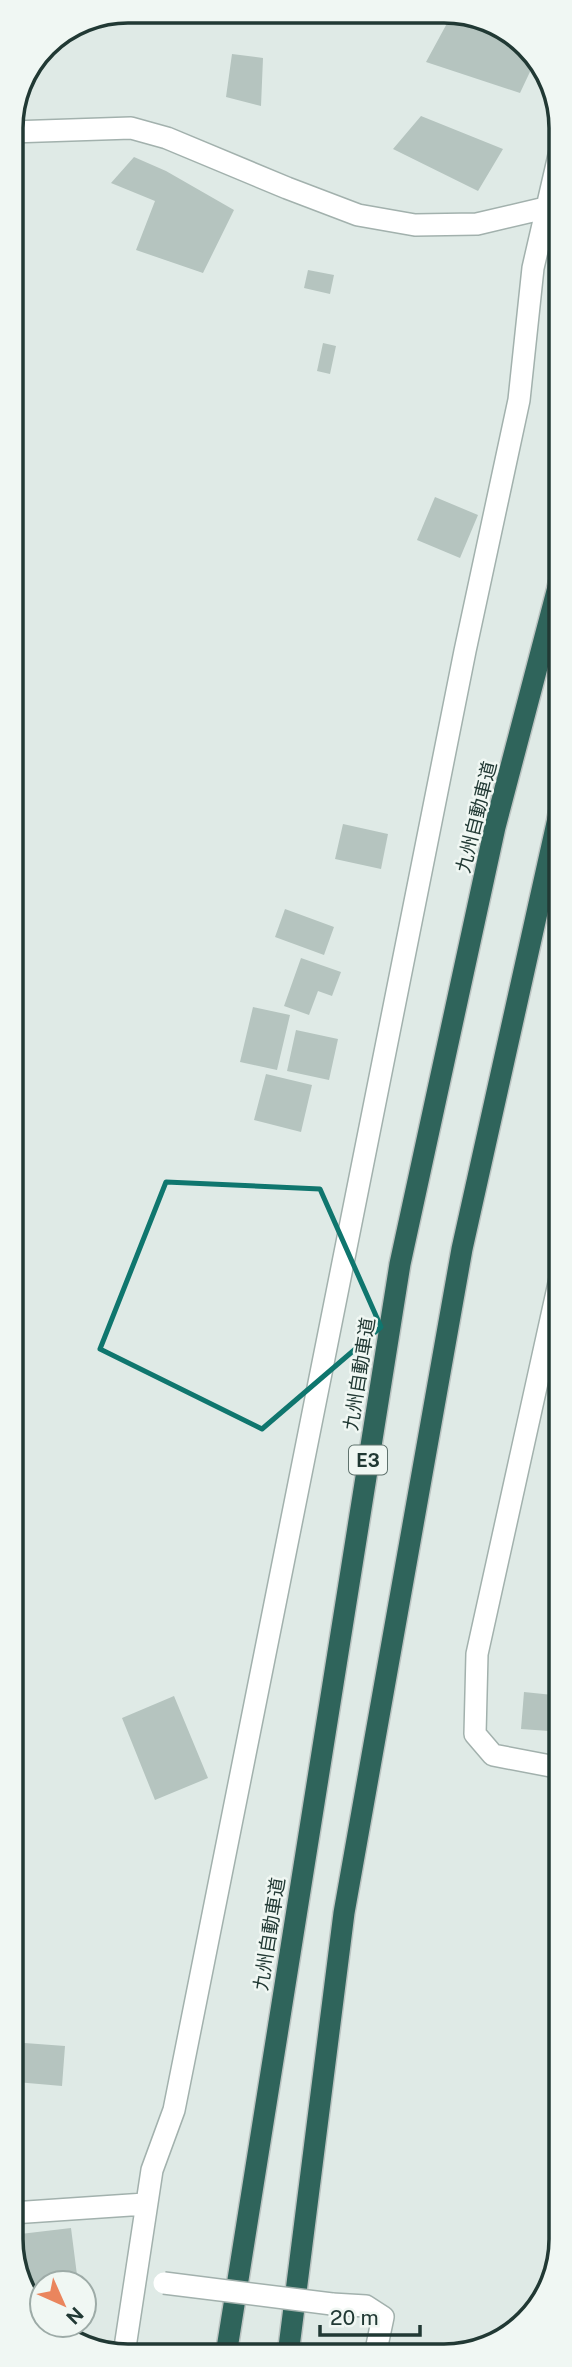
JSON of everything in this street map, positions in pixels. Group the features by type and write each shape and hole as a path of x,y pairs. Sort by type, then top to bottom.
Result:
{"highway":[{"name":"九州自動車道","path":"228,2344 400,1264 495,827 549,622"},
{"path":"289,2344 344,1913 462,1249 549,859"}],"street":[{"path":"23,132 131,128 167,138 358,215 415,225 477,224 549,208"},
{"path":"125,2344 145,2204 152,2170 174,2110 462,665 519,400 533,268 549,222"},
{"path":"549,1328 477,1654 475,1734 494,1755 549,1766"},
{"path":"23,2212 145,2204"},
{"path":"134,2279 366,2306 383,2317 377,2344"}],"highlighted area":[{"path":"166,1182 320,1189 381,1327 262,1429 100,1349"}],"building":[{"path":"447,23 464,25 497,37 518,54 531,70 520,93 426,62"},
{"path":"232,54 263,58 261,106 226,97"},
{"path":"421,116 503,149 478,191 393,149"},
{"path":"134,157 166,171 234,210 203,273 136,250 155,201 111,183"},
{"path":"308,270 334,275 330,294 304,288"},
{"path":"323,343 336,346 330,374 317,371"},
{"path":"435,497 478,515 460,558 417,540"},
{"path":"343,824 388,834 381,869 335,859"},
{"path":"285,909 334,927 324,955 275,937"},
{"path":"301,958 341,972 332,996 318,991 309,1015 284,1006"},
{"path":"253,1007 290,1015 277,1070 240,1062"},
{"path":"296,1030 338,1039 329,1080 287,1071"},
{"path":"266,1074 312,1085 301,1132 254,1120"},
{"path":"524,1692 549,1695 549,1731 521,1729"},
{"path":"174,1696 208,1778 155,1800 122,1718"},
{"path":"23,2043 65,2046 62,2086 23,2083"},
{"path":"71,2228 76,2269 28,2269 28,2273 23,2234"}]}
